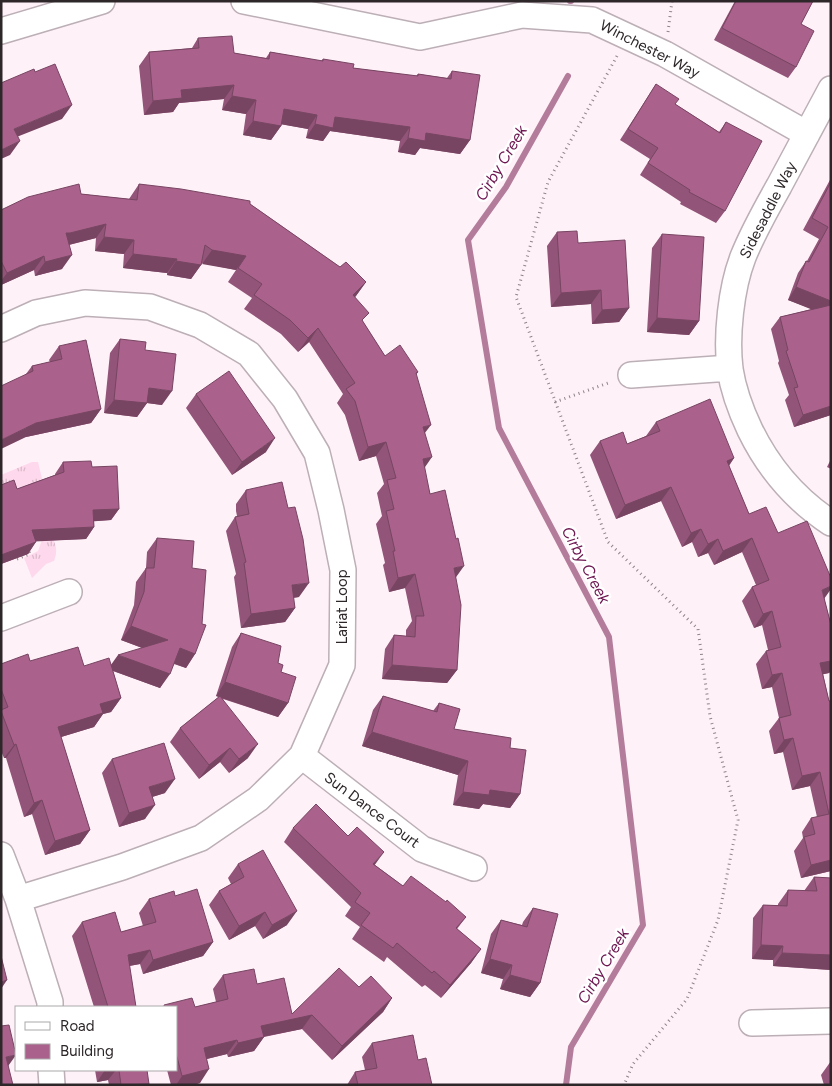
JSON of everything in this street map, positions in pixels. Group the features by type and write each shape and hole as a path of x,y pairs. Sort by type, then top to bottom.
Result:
{"street":[{"path":"1,31 102,1"},
{"name":"Winchester Way","path":"244,1 420,37 522,15 592,20 665,54 807,134"},
{"name":"Sidesaddle Way","path":"831,90 754,233 743,258 731,304 730,326 730,368 733,384 756,443 779,476 794,492 831,522"},
{"name":"Lariat Loop","path":"1,329 36,313 85,303 150,307 200,325 248,354 285,399 317,453 343,570 342,665 302,756 258,799 201,838 122,867 18,899"},
{"path":"631,374 730,368"},
{"path":"1,618 69,592"},
{"name":"Sun Dance Court","path":"302,756 422,849 474,868"},
{"path":"1,855 18,899 50,1006"},
{"path":"752,1023 831,1021"},
{"path":"51,1071 52,1085"}],"path":[{"path":"624,1085 633,1064 686,999 718,920 738,820 710,716 698,629 608,542 516,297 548,182 628,37"},
{"path":"555,402 631,374"},
{"path":"17,560 30,554 27,546"}],"green space":[{"path":"32,462 38,462 51,516 21,490 1,492 1,475"},
{"path":"53,539 56,550 54,561 46,564 32,578 24,558 38,551 42,540"}],"building":[{"path":"736,1 813,1 801,24 814,31 796,67 722,28"},
{"path":"232,36 234,53 269,59 270,52 354,64 353,68 418,76 418,74 451,79 452,71 480,75 470,140 426,133 425,141 408,138 410,127 335,117 333,128 315,124 317,115 284,109 281,126 253,121 256,100 232,96 234,85 181,90 182,98 153,101 149,52 199,48 198,38"},
{"path":"55,64 72,105 14,129 20,141 1,150 1,83 34,69 35,72"},
{"path":"656,84 679,99 675,104 720,133 726,122 762,141 725,211 689,192 690,190 648,163 658,148 628,129"},
{"path":"831,182 831,301 796,287 806,261 809,262 828,227 812,218"},
{"path":"79,184 81,194 137,200 139,184 250,201 250,204 340,267 346,262 366,282 353,295 369,313 362,320 385,356 400,345 418,372 416,373 431,425 423,427 432,457 423,459 430,494 445,490 456,539 458,538 464,566 454,568 461,605 457,670 392,665 394,635 415,637 416,616 424,616 415,574 398,578 393,551 395,551 386,511 394,509 387,480 396,478 386,442 368,447 355,401 346,389 355,383 318,328 308,338 290,320 254,295 262,284 238,268 246,256 212,250 205,245 201,265 176,261 177,259 133,254 134,240 104,237 106,224 66,233 72,255 45,262 44,256 7,273 1,261 1,210 28,197"},
{"path":"577,231 578,243 625,240 629,308 602,310 601,290 561,293 557,232"},
{"path":"662,234 704,237 699,321 657,318"},
{"path":"831,305 831,406 803,415 794,388 798,387 786,351 788,350 780,317"},
{"path":"120,339 146,342 145,350 176,354 172,391 149,388 147,403 114,400"},
{"path":"86,340 101,409 36,423 1,440 1,386 33,371 32,366 62,359 59,346"},
{"path":"229,371 275,438 242,462 196,394"},
{"path":"710,399 734,458 727,461 749,514 766,507 778,533 807,521 831,578 831,586 822,590 831,625 831,661 820,663 829,701 831,701 831,860 811,865 804,837 815,834 811,818 829,814 820,772 802,776 793,738 784,740 779,718 791,715 782,673 772,675 766,651 781,647 772,611 763,614 752,587 769,580 752,538 723,551 718,539 708,544 701,529 691,533 671,487 625,505 600,441 623,432 627,444 660,431 656,422"},
{"path":"91,461 92,467 117,466 119,509 93,510 94,527 32,530 36,542 1,555 1,485 14,480 17,489 64,472 63,462"},
{"path":"282,482 288,508 295,507 303,539 309,583 292,585 295,608 251,614 244,563 246,562 235,517 249,514 246,490"},
{"path":"157,538 194,541 192,568 206,570 202,624 206,625 195,654 180,648 170,674 118,655 168,640 131,626 144,592 146,568 154,568"},
{"path":"241,633 281,646 278,663 283,665 281,672 296,677 288,703 225,682"},
{"path":"78,647 84,666 109,658 121,698 100,704 103,713 58,727 90,830 55,841 42,800 34,803 16,744 14,745 1,711 8,707 1,689 1,664 28,654 30,661"},
{"path":"220,696 258,744 239,759 230,748 209,765 180,728"},
{"path":"383,696 437,712 439,703 460,709 454,729 511,738 510,748 526,750 520,794 490,790 489,795 463,792 468,761 372,732"},
{"path":"164,743 175,779 149,787 155,805 129,813 112,759"},
{"path":"316,804 348,836 357,827 384,852 373,864 403,886 411,876 446,902 447,900 466,917 456,928 481,949 450,985 434,971 432,973 397,943 393,948 361,925 370,913 355,902 361,893 293,828"},
{"path":"263,850 297,911 272,925 265,912 239,926 219,891 244,877 238,864"},
{"path":"814,877 831,878 831,955 782,953 783,946 761,945 763,905 787,906 788,890 817,891"},
{"path":"197,889 213,942 153,960 150,950 128,955 136,1006 108,1006 82,922 115,912 121,932 156,922 149,899 174,891 175,896"},
{"path":"533,908 558,914 540,983 510,975 512,965 490,959 501,920 527,927"},
{"path":"1,956 7,980 1,982"},
{"path":"339,968 359,987 371,976 392,998 342,1046 312,1015 261,1026 264,1037 238,1043 237,1040 204,1048 209,1069 182,1076 178,1061 178,1006 164,1005 192,998 195,1007 228,999 223,975 254,969 257,984 284,978 292,1014"},
{"path":"9,1025 15,1051 15,1055 6,1057 13,1085 1,1085 1,1026"},
{"path":"413,1035 418,1060 426,1058 432,1085 358,1085 355,1072 377,1068 372,1043"},
{"path":"119,1071 147,1071 149,1084 121,1085"}],"waterway":[{"name":"Cirby Creek","path":"566,1085 571,1047 643,925 609,637 499,428 468,240 506,187 568,76"}]}
